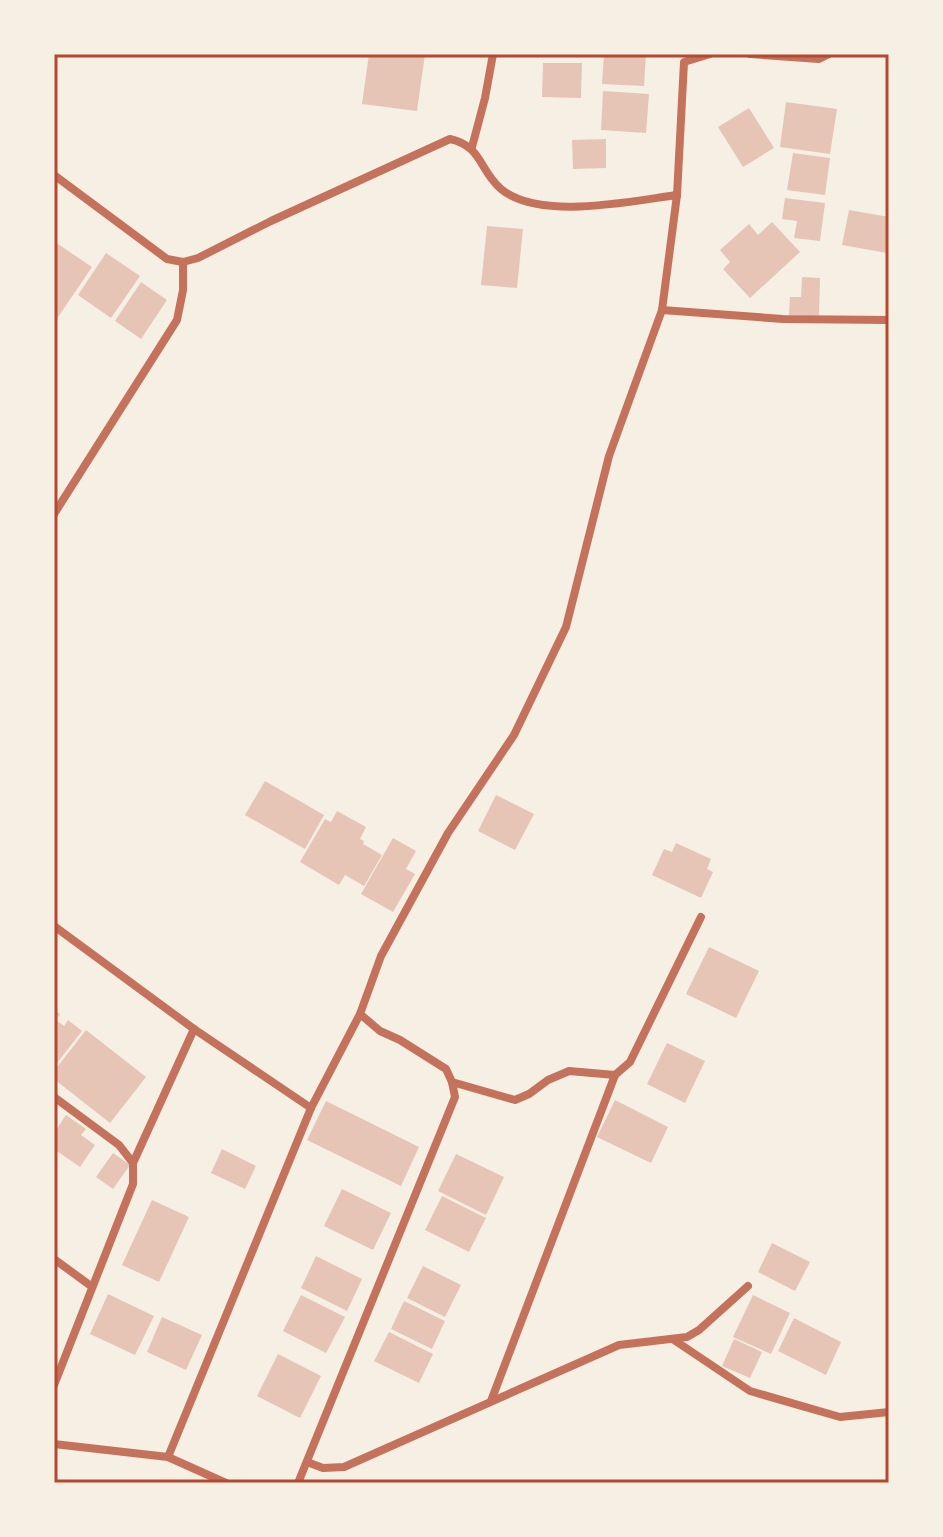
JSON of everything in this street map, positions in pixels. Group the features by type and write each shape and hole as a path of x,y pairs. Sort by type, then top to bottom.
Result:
{"street":[{"path":"472,147 493,54"},
{"path":"168,1457 311,1108 360,1014 381,956 448,833 514,735 566,627 609,456 662,310 677,195 682,58 710,54"},
{"path":"750,54 819,59 829,54"},
{"path":"54,175 167,259 183,262 198,258 450,139 472,147 502,189 522,200 565,208 677,195"},
{"path":"54,514 177,320 183,290 183,262"},
{"path":"662,310 783,319 889,320"},
{"path":"491,1401 615,1075 630,1062 701,917"},
{"path":"54,926 194,1029 311,1108"},
{"path":"298,1483 455,1097 446,1069 380,1031 360,1014"},
{"path":"54,1385 133,1184 133,1163 194,1029"},
{"path":"452,1082 515,1100 569,1071 615,1075"},
{"path":"54,1097 119,1145 133,1163"},
{"path":"54,1259 91,1286"},
{"path":"307,1462 323,1468 344,1467 619,1345 687,1337 748,1286"},
{"path":"674,1340 750,1391 840,1417 889,1412"},
{"path":"54,1444 168,1457 226,1483"}],"building":[{"path":"369,54 425,54 417,111 362,104"},
{"path":"604,54 646,54 644,86 602,84"},
{"path":"543,63 582,63 581,98 542,97"},
{"path":"603,91 649,94 646,133 601,130"},
{"path":"786,102 837,109 830,154 780,147"},
{"path":"749,108 774,148 743,167 718,127"},
{"path":"606,139 606,168 573,169 572,140"},
{"path":"793,153 830,158 825,195 787,190"},
{"path":"785,198 825,203 820,241 794,238 797,221 782,219"},
{"path":"849,210 889,217 887,253 842,245"},
{"path":"772,222 800,252 750,298 723,269 730,262 720,250 749,224 758,235"},
{"path":"487,226 523,229 517,288 481,285"},
{"path":"58,244 92,267 56,320 54,250"},
{"path":"106,253 140,276 111,318 78,295"},
{"path":"802,277 820,278 819,315 789,315 790,297 801,297"},
{"path":"141,282 167,300 141,339 115,321"},
{"path":"265,781 324,815 305,849 245,815"},
{"path":"496,795 534,814 515,850 478,831"},
{"path":"337,811 366,827 360,839 382,855 364,886 345,875 339,885 300,862 325,819 331,822"},
{"path":"393,838 416,851 406,869 415,874 393,912 361,894"},
{"path":"676,843 711,859 707,869 713,872 701,898 652,875 664,849 672,852"},
{"path":"709,947 759,971 736,1018 686,994"},
{"path":"54,1010 60,1014 56,1020 64,1026 68,1020 82,1031 54,1067"},
{"path":"86,1030 146,1077 110,1123 54,1079 54,1071"},
{"path":"667,1043 705,1061 685,1103 647,1084"},
{"path":"615,1100 668,1127 651,1163 597,1137"},
{"path":"326,1101 419,1147 401,1186 307,1140"},
{"path":"66,1115 86,1129 81,1135 95,1145 80,1167 54,1149 54,1133"},
{"path":"222,1149 256,1166 245,1189 211,1173"},
{"path":"113,1153 130,1165 113,1189 96,1177"},
{"path":"456,1154 504,1177 486,1215 438,1191"},
{"path":"342,1189 391,1213 373,1250 324,1226"},
{"path":"442,1196 486,1218 469,1252 425,1230"},
{"path":"152,1200 189,1217 159,1282 122,1265"},
{"path":"772,1243 810,1262 795,1291 758,1272"},
{"path":"316,1256 362,1279 347,1311 301,1288"},
{"path":"423,1266 461,1285 445,1317 407,1298"},
{"path":"108,1294 154,1316 135,1355 90,1334"},
{"path":"301,1295 345,1317 326,1353 283,1331"},
{"path":"753,1295 790,1313 771,1354 733,1337"},
{"path":"404,1301 445,1321 432,1349 391,1329"},
{"path":"162,1317 202,1335 186,1370 147,1352"},
{"path":"794,1318 841,1342 826,1375 778,1351"},
{"path":"389,1332 433,1354 419,1383 374,1361"},
{"path":"734,1339 762,1352 750,1378 722,1366"},
{"path":"278,1354 321,1376 300,1418 257,1396"}]}
